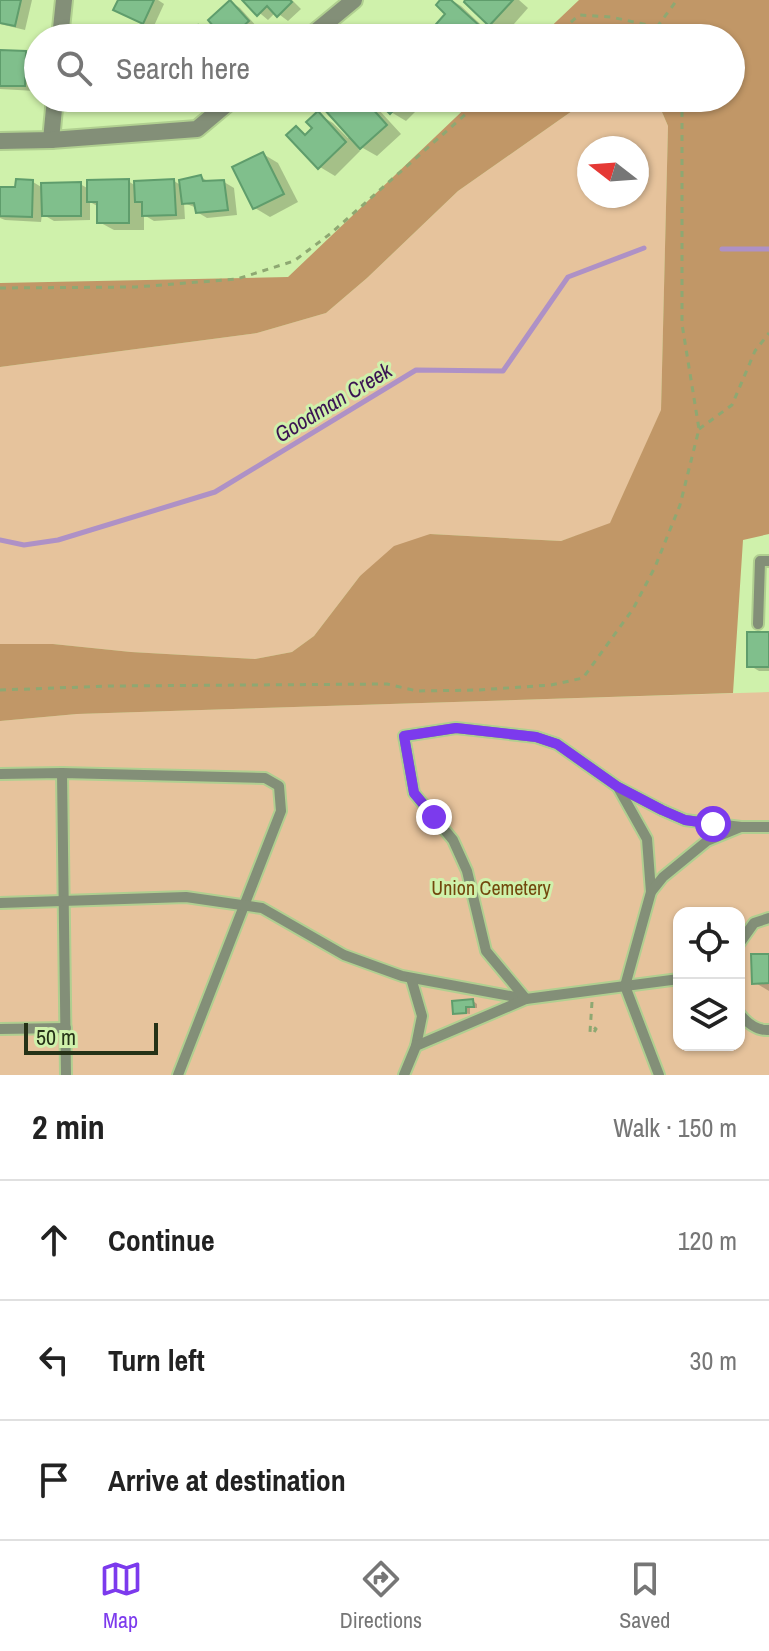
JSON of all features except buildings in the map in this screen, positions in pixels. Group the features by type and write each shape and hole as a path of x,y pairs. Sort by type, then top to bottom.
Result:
{"street":[{"path":"61,24 64,0"},
{"path":"325,24 354,0"},
{"path":"51,140 54,112"},
{"path":"0,141 197,129 217,112"}],"lane":[{"path":"758,624 760,561 769,561"},
{"path":"526,999 486,951 467,871 453,840 414,793 404,736 456,728 536,737 557,744 618,787 685,820 769,827"},
{"path":"62,773 66,1075"},
{"path":"0,774 265,778 279,786 281,811 178,1075"},
{"path":"618,787 647,839 651,892 625,986 659,1075"},
{"path":"651,892 663,877 707,841 741,827"},
{"path":"0,903 186,897 262,908 344,955 411,978 526,999"},
{"path":"745,936 754,923 769,918"},
{"path":"404,1075 416,1046 422,1016 411,978"},
{"path":"416,1046 526,999 673,980"},
{"path":"745,1021 763,1031 769,1030"},
{"path":"0,1029 66,1028"}],"path":[{"path":"659,24 677,0"},
{"path":"569,24 579,15 611,17 643,24"},
{"path":"0,288 136,287 237,279 294,261 330,234 468,112"},
{"path":"0,690 387,684 417,691 478,690 551,685 583,678 633,609 655,567 680,505 699,429 682,324 682,112"},
{"path":"699,429 732,405 755,351 769,333"},
{"path":"592,990 592,1026"}],"green space":[{"path":"571,112 662,112 668,126 661,411 610,524 561,541 430,534 360,576 314,636 292,652 255,659 53,644 0,644 0,367 257,333 326,313 458,191"},
{"name":"Union Cemetery","path":"769,692 769,1075 0,1075 0,721 77,714"}],"shaded area":[{"path":"579,0 769,0 769,534 743,540 733,693 77,714 0,721 0,644 53,644 255,659 292,652 314,636 360,576 394,546 430,534 561,541 610,523 661,410 668,126 662,112 745,112 745,24 554,24"},
{"path":"461,112 571,112 458,191 326,313 257,333 0,367 0,283 288,277"}],"waterway":[{"name":"Goodman Creek","path":"0,540 24,545 58,540 215,492 416,370 503,371 568,277 644,248"},
{"name":"Goodman Creek","path":"722,249 769,249"}],"route":[{"path":"434,817 414,793 404,736 456,728 536,737 557,744 618,787 662,810 685,820 713,824"}]}
